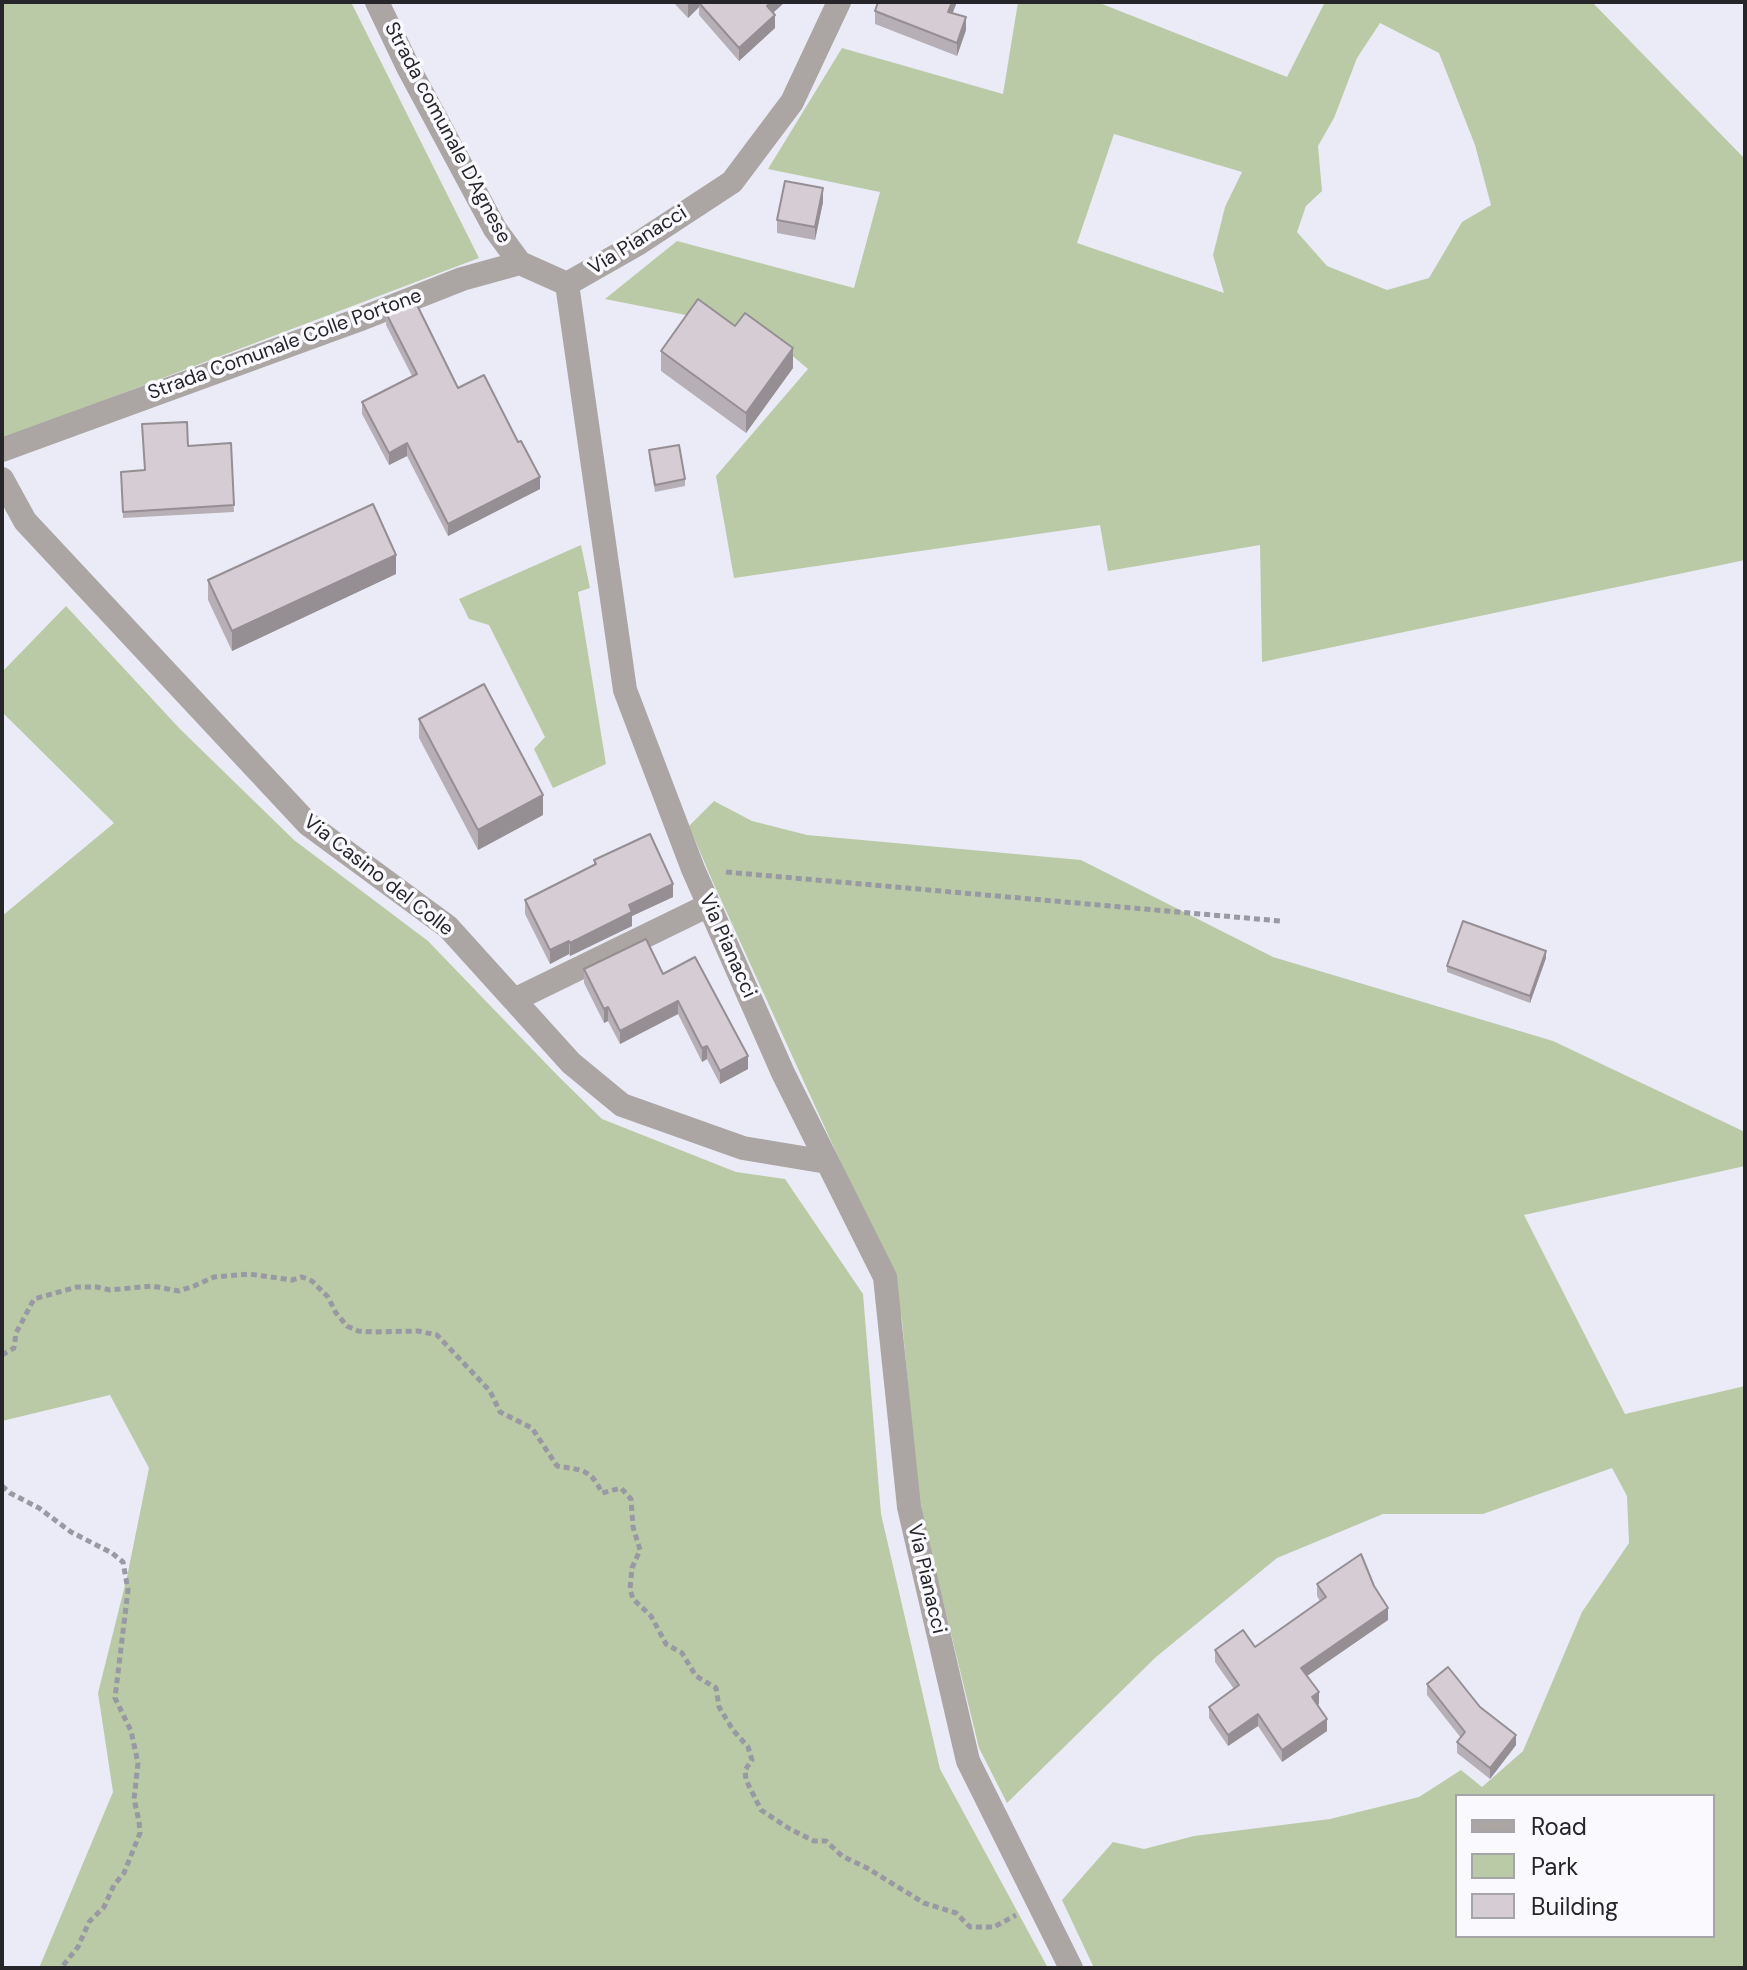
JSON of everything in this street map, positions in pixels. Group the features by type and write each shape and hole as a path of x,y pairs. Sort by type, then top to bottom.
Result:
{"street":[{"name":"Strada comunale D'Agnese","path":"377,2 408,67 488,215 520,263"},
{"name":"Via Pianacci","path":"839,2 792,102 732,182 639,243 567,284 625,690 693,869 783,1073 885,1277 909,1507 968,1761 1071,1968"},
{"path":"520,263 567,284"},
{"name":"Strada Comunale Colle Portone","path":"2,450 462,279 520,263"},
{"name":"Via Casino del Colle","path":"2,479 14,518 308,824 448,927 571,1063 622,1105 743,1148 827,1162"},
{"path":"514,1000 709,905"}],"path":[{"path":"693,869 1280,921"},
{"path":"2,1355 14,1348 16,1333 34,1299 46,1294 77,1287 110,1290 152,1286 179,1291 214,1277 249,1274 292,1280 302,1277 312,1281 328,1297 347,1326 358,1331 418,1331 437,1335 490,1391 500,1412 532,1428 557,1466 581,1469 594,1477 602,1493 621,1488 631,1499 633,1527 640,1550 632,1568 630,1589 633,1599 651,1616 666,1644 682,1653 696,1676 716,1688 719,1707 748,1747 752,1760 745,1770 746,1780 761,1810 814,1841 826,1841 842,1856 924,1903 956,1913 970,1927 994,1927 1036,1900"},
{"path":"2,1486 123,1562 128,1590 115,1698 131,1731 138,1763 134,1799 140,1833 124,1873 114,1885 104,1907 89,1922 78,1947 61,1968"}],"green space":[{"path":"2,2 351,2 479,258 2,439"},
{"path":"1018,2 1097,2 1287,77 1325,2 1592,2 1745,159 1745,560 1262,662 1260,545 1108,571 1100,525 734,578 716,476 808,369 762,330 605,299 677,241 854,288 880,192 768,169 842,48 1003,94","holes":["1380,23 1439,53 1475,145 1491,205 1462,222 1429,278 1387,290 1327,266 1297,232 1306,206 1322,191 1318,146 1334,118 1357,58","1114,134 1242,172 1225,207 1213,255 1224,293 1077,243"]},
{"path":"581,545 590,588 578,592 606,764 553,788 534,749 545,737 489,625 469,619 459,599"},
{"path":"66,606 180,729 294,840 428,941 602,1119 736,1172 785,1179 863,1294 881,1514 940,1769 1048,1968 39,1968 113,1792 98,1693 127,1577 149,1468 110,1395 2,1421 2,916 114,823 2,712 2,672"},
{"path":"714,801 752,821 807,835 1081,860 1273,957 1553,1041 1745,1132 1745,1166 1524,1215 1625,1414 1745,1386 1745,1968 1094,1968 1062,1900 1113,1842 1144,1849 1194,1836 1330,1819 1419,1797 1461,1770 1482,1787 1523,1751 1582,1612 1629,1543 1627,1496 1612,1468 1483,1514 1383,1514 1277,1558 1156,1657 1007,1803 979,1748 919,1503 902,1320 892,1275 689,826"}],"building":[{"path":"700,2 771,2 767,6 775,15 739,48"},
{"path":"878,2 952,2 948,12 966,17 957,43 875,11"},
{"path":"785,181 823,188 815,227 777,220"},
{"path":"698,299 735,326 745,313 793,348 746,413 661,351"},
{"path":"415,301 458,388 484,375 518,442 521,441 540,477 448,524 407,443 389,453 362,402 417,374 386,313"},
{"path":"187,422 188,446 231,443 234,505 123,512 121,472 145,470 142,424"},
{"path":"679,445 685,479 655,485 649,450"},
{"path":"373,504 396,555 232,631 208,580"},
{"path":"484,684 543,795 478,830 419,719"},
{"path":"650,834 673,884 629,905 632,912 550,950 525,900 596,864 594,860"},
{"path":"1463,921 1546,951 1530,996 1447,966"},
{"path":"646,939 663,974 695,957 748,1056 720,1071 707,1046 702,1048 678,1001 620,1031 608,1007 604,1009 584,969"},
{"path":"1361,1554 1374,1586 1388,1608 1301,1668 1319,1692 1312,1697 1327,1719 1282,1750 1258,1714 1228,1735 1209,1707 1239,1685 1215,1650 1243,1630 1255,1647 1326,1597 1317,1584"},
{"path":"1448,1667 1480,1707 1516,1735 1490,1768 1457,1742 1465,1732 1427,1684"}]}
